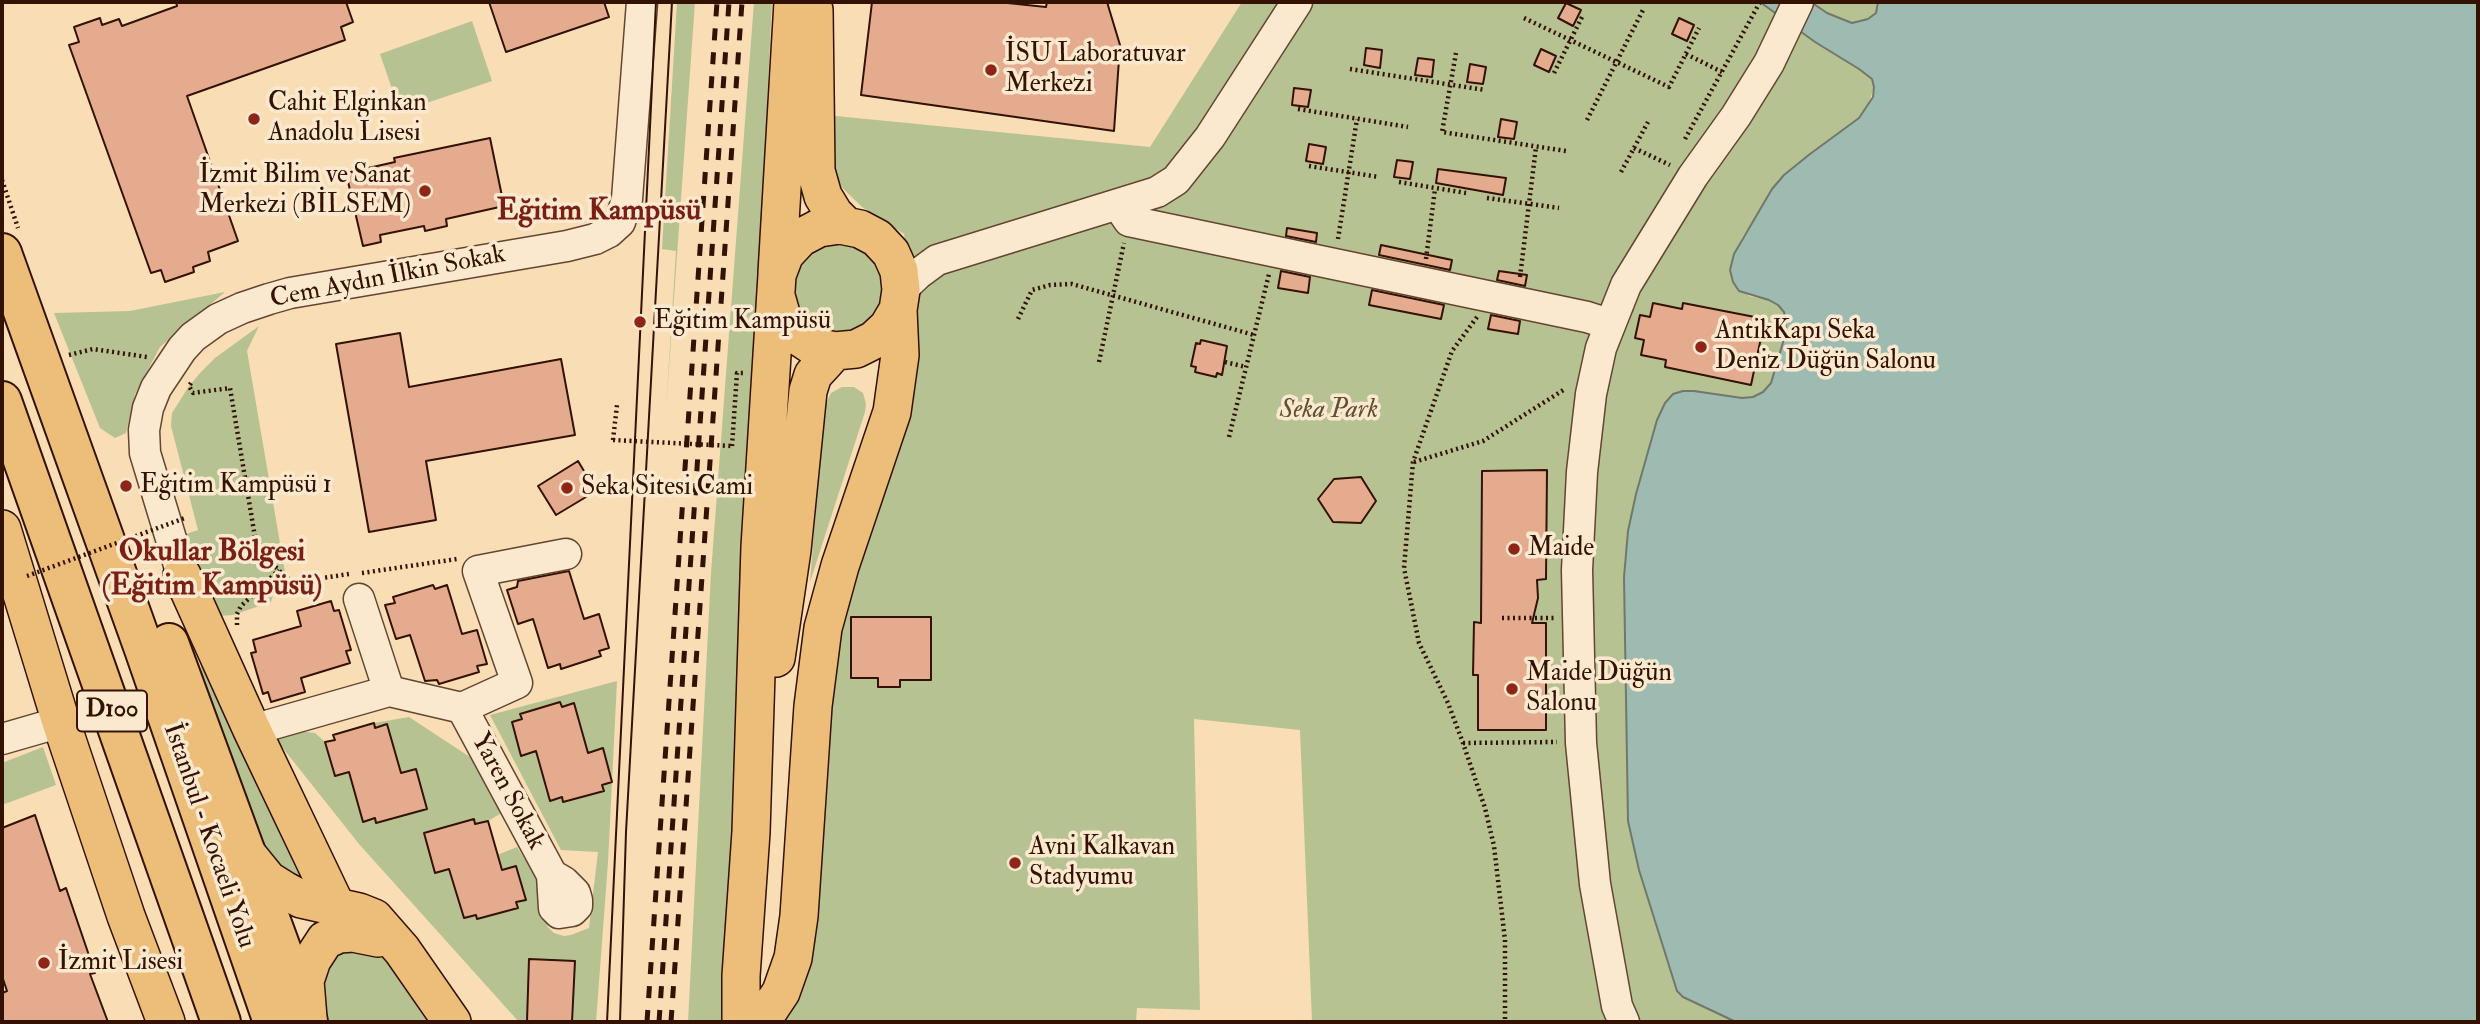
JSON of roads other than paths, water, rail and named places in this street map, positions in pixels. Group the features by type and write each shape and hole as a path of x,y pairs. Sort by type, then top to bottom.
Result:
{"highway":[{"name":"İstanbul - Kocaeli Yolu","path":"2,253 144,649 273,1022"},
{"path":"31,336 99,452 309,1022"},
{"name":"D100","path":"2,401 221,1022"}],"main road":[{"path":"741,1022 741,976 751,832 760,547 793,2"},
{"path":"814,2 816,171 823,195 834,214 846,226"},
{"path":"761,1022 781,992 794,949 822,628 892,412 900,355 899,271 887,249 877,238 860,229 846,226 819,228 800,238 785,254 776,285 782,317 795,334 813,346 842,351 867,360 879,372 886,386 892,412"},
{"path":"751,832 792,550 808,391 813,375 842,351 856,349 874,341 888,327 900,300"},
{"path":"2,529 61,722 126,916 166,1022"},
{"path":"182,575 200,728"},
{"path":"182,575 337,908 363,935"},
{"path":"246,853 268,880 301,899 374,918 402,950 452,1022"},
{"path":"309,1022 304,981 312,960 325,940 339,934 363,935 386,940 402,950"}],"street":[{"name":"Cem Aydın İlkin Sokak","path":"182,575 145,453 144,430 148,408 156,388 193,337 218,319 242,308 290,293 595,239 609,232 620,222 625,211 642,2"},
{"path":"900,300 918,274 937,260 1124,213 1176,180 1191,164 1297,2"},
{"path":"1624,1022 1617,1006 1595,884 1581,743 1577,617 1579,512 1595,371 1609,324 1626,285 1693,176 1769,63 1798,2"},
{"path":"1124,213 1274,253 1609,324"},
{"path":"887,249 937,260"},
{"name":"Yaren Sokak","path":"252,730 389,691 462,708 517,683 478,571 566,554"},
{"path":"359,599 389,691"},
{"name":"Yaren Sokak","path":"462,708 552,875"},
{"path":"2,739 61,722"}],"water":[{"path":"1760,2 1811,2 1827,13 1852,23 1868,19 1876,13 1878,2 2478,2 2478,1022 1736,1022 1683,997 1677,991 1639,870 1628,821 1624,577 1628,531 1636,494 1657,420 1673,394 1694,391 1742,398 1753,397 1763,392 1771,383 1784,339 1784,312 1769,300 1739,291 1730,270 1734,254 1772,189 1784,175 1859,118 1873,97 1874,87 1872,79 1859,69 1815,42"}],"tram line":[{"path":"607,1022 656,2"},
{"path":"620,1022 626,832 672,2"}],"railway":[{"path":"647,1022 717,2"},
{"path":"659,1022 729,2"},
{"path":"671,1022 742,2"}],"place":[{"name":"İSU Laboratuvar Merkezi","path":"991,70"},
{"name":"Cahit Elginkan Anadolu Lisesi","path":"254,119"},
{"name":"İzmit Bilim ve Sanat Merkezi (BİLSEM)","path":"425,191"},
{"name":"Eğitim Kampüsü","path":"640,322"},
{"name":"AntikKapı Seka Deniz Düğün Salonu","path":"1701,347"},
{"name":"Eğitim Kampüsü 1","path":"126,486"},
{"name":"Seka Sitesi Cami","path":"567,488"},
{"name":"Maide","path":"1514,549"},
{"name":"Maide Düğün Salonu","path":"1512,689"},
{"name":"Avni Kalkavan Stadyumu","path":"1015,863"},
{"name":"İzmit Lisesi","path":"44,963"}],"district":[{"name":"Eğitim Kampüsü","path":"599,213"},
{"name":"Okullar Bölgesi (Eğitim Kampüsü)","path":"212,571"}],"park label":[{"name":"Seka Park","path":"1329,411"}]}
